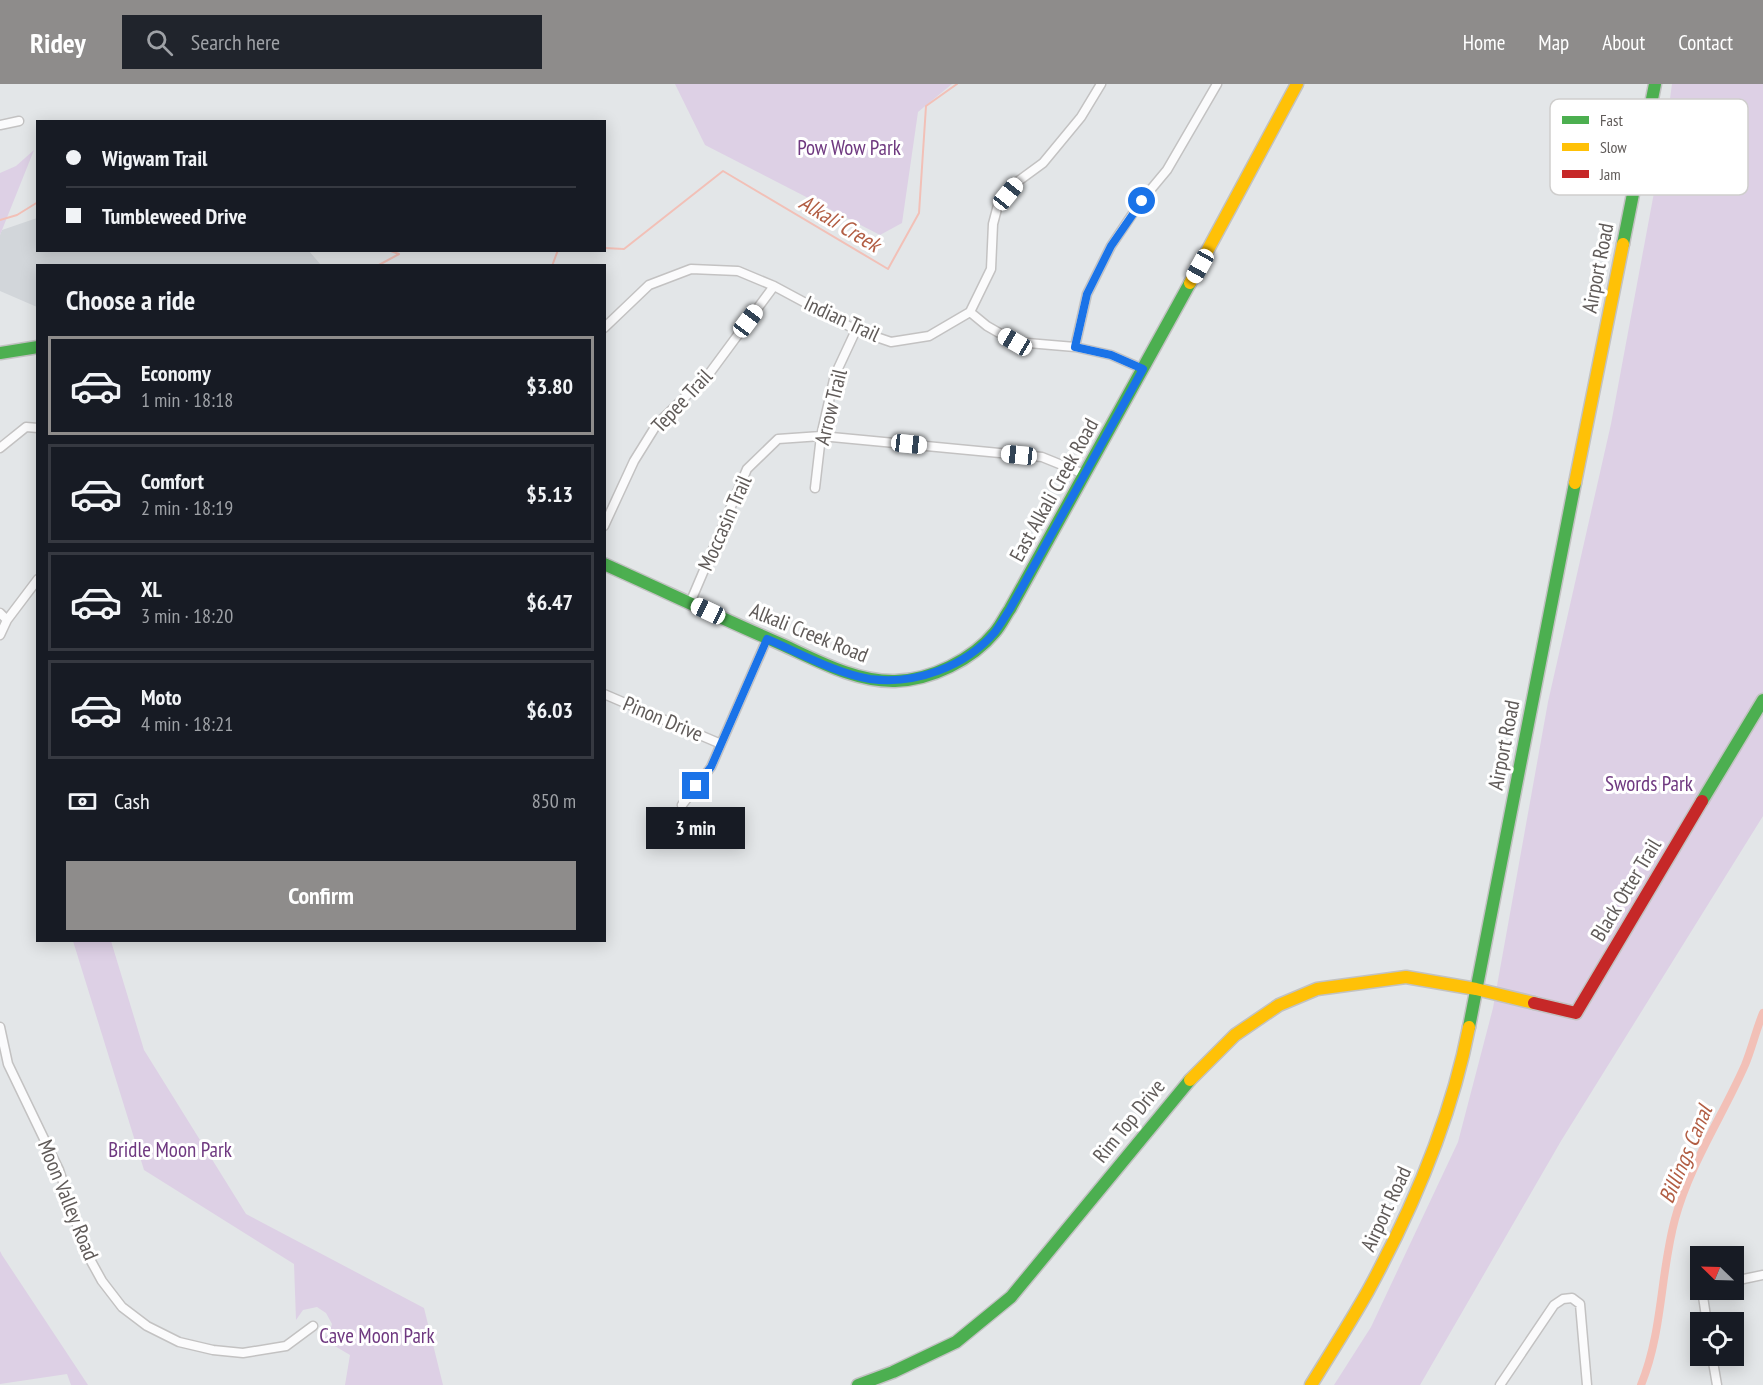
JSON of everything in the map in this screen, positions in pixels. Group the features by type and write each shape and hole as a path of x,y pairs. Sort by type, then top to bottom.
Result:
{"main road":[{"name":"East Alkali Creek Road","path":"940,671 966,657 994,632 1010,609 1297,84"},
{"name":"Airport Road","path":"1652,99 1655,84"},
{"name":"Airport Road","path":"1311,1385 1368,1291 1420,1186 1441,1132 1466,1042 1633,195"},
{"path":"0,353 36,347"},
{"name":"Alkali Creek Road","path":"606,565 842,671 869,678 895,681 940,671"},
{"name":"Black Otter Trail","path":"1476,989 1576,1013 1763,700"},
{"name":"Rim Top Drive","path":"858,1385 893,1372 956,1342 1011,1297 1185,1084 1235,1035 1279,1005 1317,989 1406,977 1476,989"}],"street":[{"path":"1101,84 1081,117 1043,163 1017,182 998,205 993,224 991,269 970,312 987,326 1015,342 1075,347 1111,355 1143,369"},
{"path":"1075,347 1087,294 1111,246 1167,170 1216,84"},
{"path":"0,125 19,121"},
{"name":"Indian Trail","path":"606,326 649,285 691,269 738,271 774,286 856,330 891,342 929,336 970,312"},
{"name":"Tepee Trail","path":"606,522 634,461 657,424 709,374 774,286"},
{"name":"Arrow Trail","path":"815,488 821,436 835,375 856,330"},
{"path":"0,448 26,428 36,428"},
{"name":"Moccasin Trail","path":"690,603 747,469 778,439 821,436 1042,457 1084,474"},
{"path":"0,635 36,582"},
{"path":"0,613 8,620"},
{"path":"682,805 711,767 767,639"},
{"name":"Pinon Drive","path":"606,695 721,744"},
{"name":"Moon Valley Road","path":"0,1027 8,1064 59,1170 86,1252 102,1281 122,1307 147,1326 179,1342 213,1350 243,1353 286,1346 313,1326"},
{"path":"1744,1279 1763,1275"},
{"path":"1500,1385 1554,1305 1563,1299 1572,1298 1580,1304 1587,1385"},
{"path":"1714,1366 1717,1385"}],"shaded area":[{"path":"36,218 36,252 310,252 320,264 36,264 36,307 0,291 0,235 2,230"}],"green space":[{"name":"Pow Wow Park","path":"675,84 952,84 918,112 902,223 880,235 705,145"},
{"name":"Swords Park","path":"1672,84 1763,84 1763,816 1561,1141 1420,1385 1334,1385 1371,1327 1458,1142 1493,1008 1548,702 1611,424 1654,195 1748,195 1748,99 1670,99"},
{"path":"34,150 0,235 0,173 16,166"},
{"name":"Bridle Moon Park","path":"73,942 111,942 144,1050 246,1214 424,1308 443,1385 345,1385 350,1355 323,1339 329,1334 332,1324 326,1313 317,1307 303,1310 296,1320 294,1264 144,1170"},
{"path":"0,1251 88,1385 71,1385 67,1374 0,1384"}],"waterway":[{"name":"Alkali Creek","path":"606,248 624,249 723,171 888,269 919,213 926,106 957,84"},
{"name":"Alkali Creek","path":"0,220 17,215 36,203"},
{"name":"Alkali Creek","path":"381,264 399,254 394,252"},
{"name":"Alkali Creek","path":"553,264 557,252"},
{"name":"Billings Canal","path":"1641,1385 1653,1344 1670,1240 1681,1199 1745,1065 1763,1013"}],"traffic: fast":[{"path":"1652,99 1655,84"},
{"path":"1623,244 1633,195"},
{"path":"606,565 824,664 852,674 895,681 923,677 950,667 986,642 1010,609 1190,283"},
{"path":"0,353 36,347"},
{"path":"1469,1027 1575,483"},
{"path":"1702,801 1763,700"},
{"path":"858,1385 893,1372 956,1342 1011,1297 1190,1080"}],"traffic: slow":[{"path":"1190,283 1297,84"},
{"path":"1575,483 1623,244"},
{"path":"1190,1080 1235,1035 1279,1005 1317,989 1406,977 1476,989 1534,1003"},
{"path":"1311,1385 1368,1291 1415,1196 1452,1096 1469,1027"}],"traffic: jam":[{"path":"1534,1003 1576,1013 1702,801"}],"route":[{"path":"696,786 711,767 767,639 842,671 869,678 895,681 940,671 966,657 994,632 1010,609 1143,369 1111,355 1075,347 1087,294 1111,246 1142,201"}],"park label":[{"name":"Cave Moon Park","path":"377,1336"}]}
